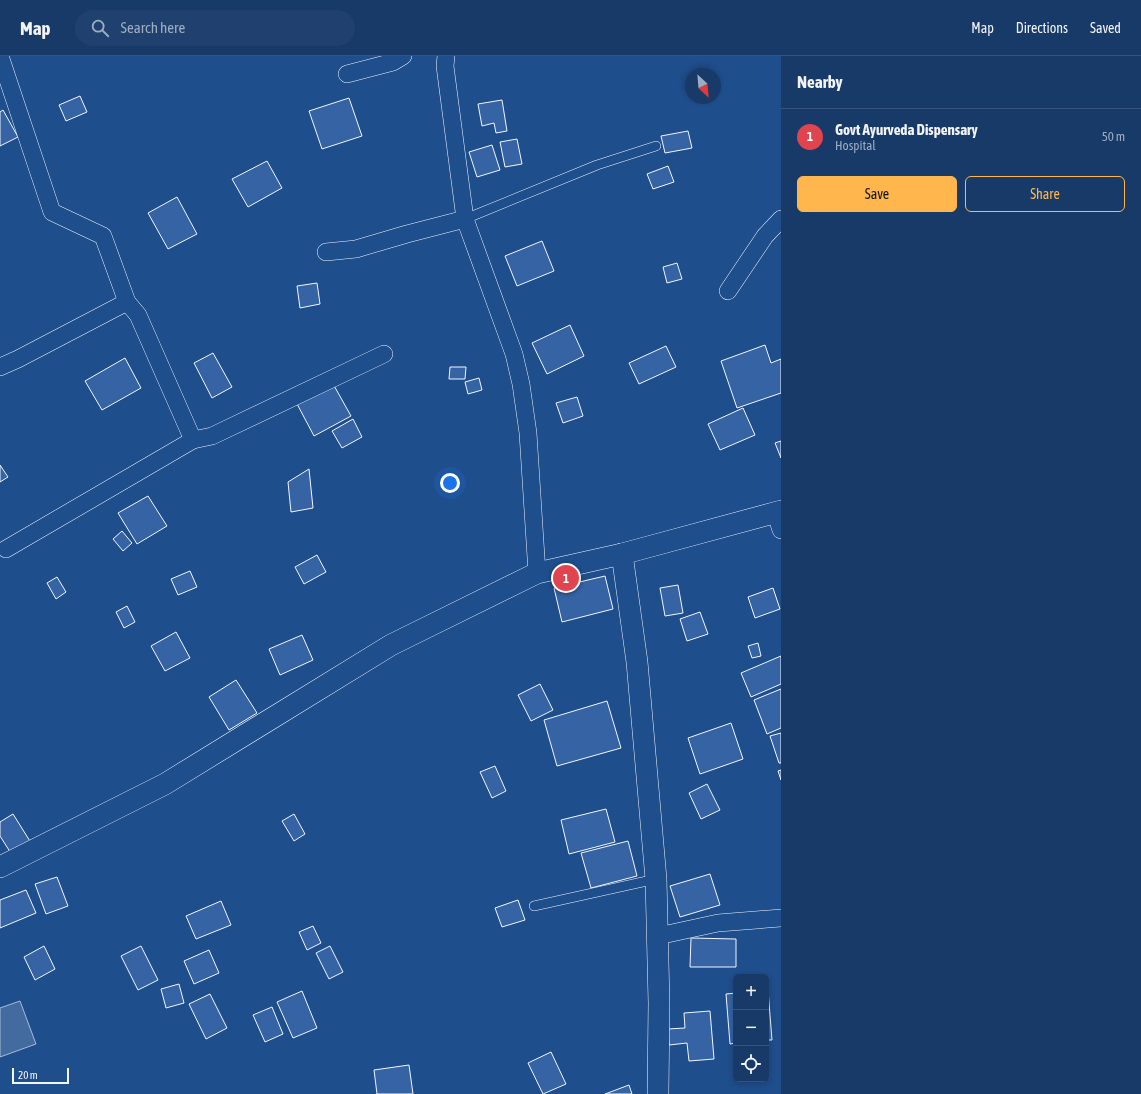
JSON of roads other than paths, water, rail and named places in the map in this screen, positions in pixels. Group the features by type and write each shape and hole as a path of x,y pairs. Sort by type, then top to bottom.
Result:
{"street":[{"path":"0,56 52,212 103,236 127,302 138,315 193,440"},
{"path":"346,74 393,62 403,56"},
{"path":"446,56 445,66 465,219 514,354 521,384 528,433 537,573"},
{"path":"326,252 356,249 465,219"},
{"path":"728,291 765,236 781,219"},
{"path":"0,367 127,302"},
{"path":"6,550 193,440 212,436 384,354"},
{"path":"0,867 166,784 392,645 537,573 779,518"},
{"path":"622,554 637,662 656,879 659,1004 658,1094"},
{"path":"658,936 718,923 781,918"}],"lane":[{"path":"465,219 598,165 656,146"},
{"path":"534,906 656,879"}],"water":[{"path":"20,1001 36,1044 0,1057 0,1008"}],"place":[{"name":"Govt Ayurveda Dispensary","path":"566,578"}]}
